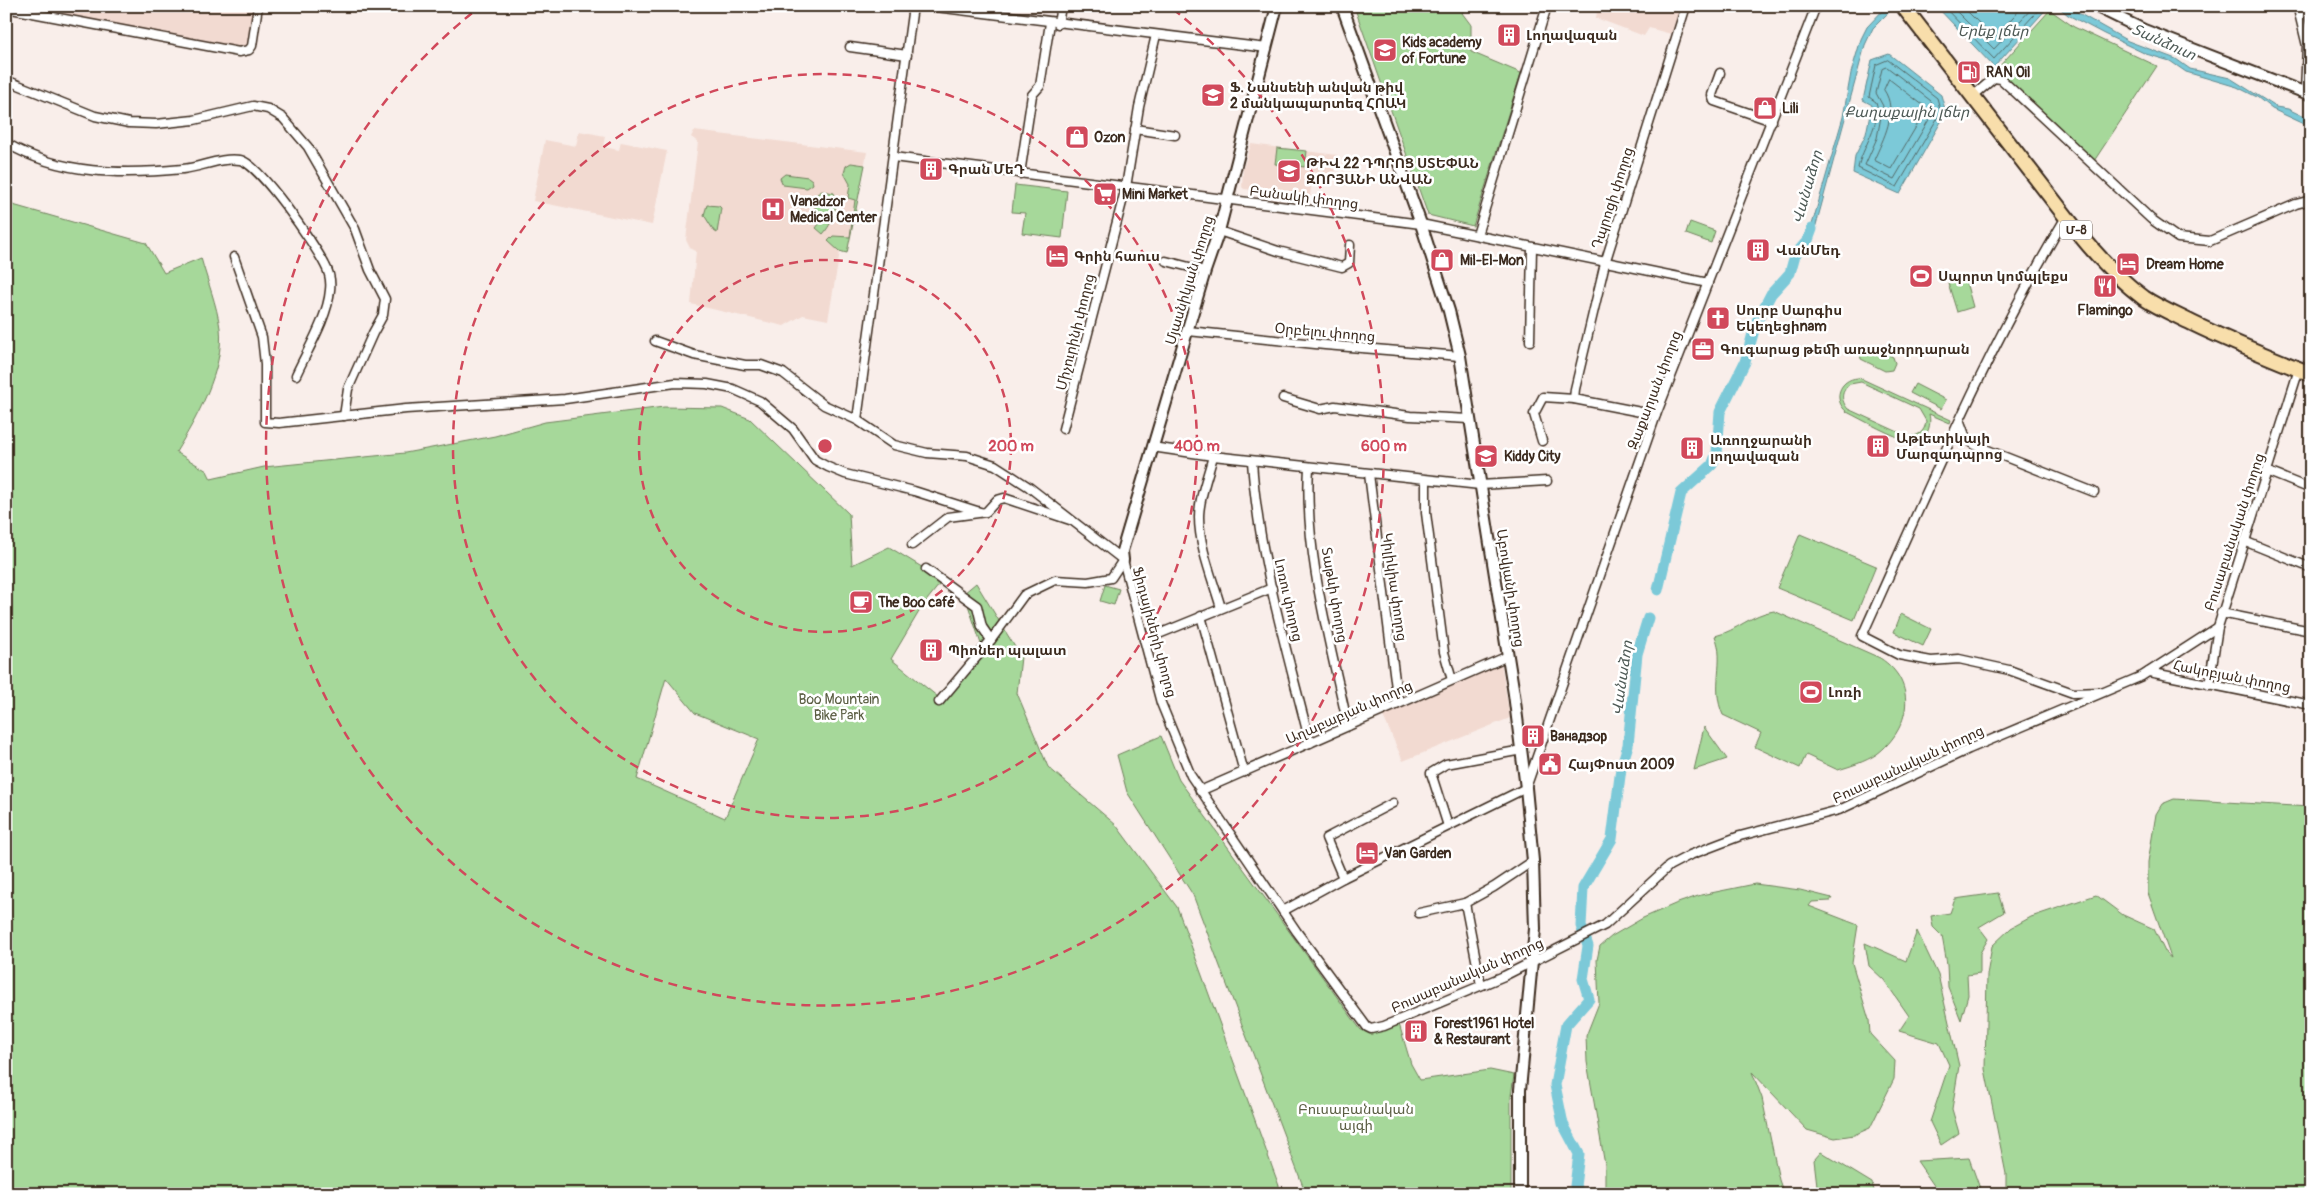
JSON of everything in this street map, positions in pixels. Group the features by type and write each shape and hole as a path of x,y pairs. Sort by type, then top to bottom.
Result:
{"highway":[{"name":"Մ-8","path":"1904,7 2100,259 2145,298 2228,340 2305,372"}],"street":[{"path":"45,15 46,6"},
{"path":"6,8 239,52 250,50 252,46 258,6"},
{"path":"857,420 913,6"},
{"path":"928,6 1266,48"},
{"path":"1020,174 1032,95 1040,86 1054,23 1061,6"},
{"name":"Մյասնիկյան փողոց","path":"1123,560 1122,551 1205,271 1219,230 1277,6"},
{"name":"Աբովյանի փողոց","path":"1342,6 1421,224 1449,311 1460,356 1508,656 1526,788 1533,861 1535,929 1520,1090 1520,1194"},
{"path":"1477,236 1547,6"},
{"name":"Դպրոցի փողոց","path":"1574,399 1605,263 1686,6"},
{"name":"Զաքարյան փողոց","path":"1526,788 1656,416 1816,6"},
{"path":"2096,6 2144,30 2308,94 2307,46 2299,13 2311,11"},
{"name":"Միչուրինի փողոց","path":"1063,430 1126,187 1135,129 1156,35"},
{"path":"850,48 907,55"},
{"path":"1720,73 1712,95 1714,101 1772,121"},
{"path":"1973,96 1994,78 2001,79 2151,219 2178,238 2210,241 2296,204 2311,200"},
{"path":"6,80 95,116 129,123 156,124 194,120 253,106 268,109 283,118 308,147 355,229 370,270 385,299 383,316 348,389 344,416"},
{"path":"1135,129 1175,135"},
{"path":"6,143 34,158 93,171 140,172 201,166 232,160 249,163 280,198 319,254 329,276 330,291 323,313 296,375"},
{"name":"Բանակի փողոց","path":"893,157 1421,224 1708,283"},
{"path":"2066,217 2030,278 1960,422 1862,636 1899,655 1931,662 1959,659 2009,670 2073,693 2104,692"},
{"path":"1219,230 1278,251 1342,267 1349,263 1350,245"},
{"path":"1530,341 1532,248"},
{"path":"234,257 262,337 265,364 265,422 279,423 406,409 537,402 630,391 675,383 707,384 734,389 760,401 792,429 815,460 828,468 914,491 980,512"},
{"path":"1166,261 1205,271"},
{"name":"Օրբելու փողոց","path":"1188,331 1326,346 1460,356"},
{"name":"Ֆիդայիների փողոց","path":"656,341 694,355 745,365 761,365 782,372 824,405 857,420 894,445 927,453 968,456 989,462 1029,487 1123,560 1169,725 1182,758 1200,791 1283,911 1367,1027"},
{"name":"Բուսաբանական փողոց","path":"1367,1027 1371,1029 1384,1026 1481,985 1531,963 1605,925 1669,866 1690,855 1740,836 1839,810 1969,749 2149,672 2218,627 2266,472 2305,372"},
{"path":"1542,441 1534,414 1543,397 1574,399 1656,416"},
{"path":"1283,398 1320,409 1335,406 1410,416 1469,419"},
{"path":"1960,422 1966,438 1975,445 2094,492"},
{"path":"1152,448 1252,461 1480,485 1547,481"},
{"path":"1213,456 1199,518 1221,608"},
{"name":"Լոռու փողոց","path":"1252,461 1257,513 1272,588 1310,743"},
{"name":"Տաթևի փողոց","path":"1309,467 1307,495 1314,552 1348,726"},
{"path":"2266,472 2311,489"},
{"name":"Կիլիկիա փողոց","path":"1369,474 1398,704"},
{"path":"1426,480 1427,523 1444,652 1452,680"},
{"path":"912,545 948,517 986,512 997,500 1004,498 1074,521"},
{"path":"2244,541 2311,568"},
{"path":"939,702 991,640 1024,595 1055,580 1088,582 1111,578 1123,560"},
{"path":"926,569 977,606 982,627 991,640"},
{"path":"1144,640 1272,588"},
{"path":"2221,614 2311,631"},
{"path":"1201,616 1244,772"},
{"path":"2209,685 2218,627"},
{"name":"Աղաբաբյան փողոց","path":"1200,791 1508,656"},
{"name":"Հակոբյան փողոց","path":"2149,672 2311,705"},
{"path":"1448,826 1431,773 1446,764 1522,750"},
{"path":"1283,911 1343,878 1526,788"},
{"path":"1343,878 1326,838 1393,803"},
{"path":"1419,913 1465,903 1494,888 1533,861"},
{"path":"1465,903 1481,985"}],"shaded area":[{"path":"15,6 254,6 250,43 243,49"},
{"path":"1598,6 1675,6 1680,8 1671,34 1649,28 1644,36 1596,18"},
{"path":"579,131 605,136 603,147 619,150 621,142 667,151 652,225 533,201 545,140 576,146"},
{"name":"Vanadzor Medical Center","path":"694,131 867,152 847,253 840,252 828,320 803,315 784,326 691,304 696,251 690,248 686,240 698,142 691,137"},
{"name":"ԹԻՎ 22 ԴՊՐՈՑ ՍՏԵՓԱՆ ԶՈՐՅԱՆԻ ԱՆՎԱՆ","path":"1251,144 1337,155 1335,175 1313,172 1310,197 1244,189 1242,187 1243,169"},
{"path":"1501,663 1510,718 1403,761 1383,716"}],"green space":[{"path":"1354,6 1467,6 1462,13 1471,25 1471,52 1521,73 1473,226 1428,215"},
{"path":"2050,10 2074,27 2157,66 2094,161 1997,69"},
{"path":"1277,148 1307,151 1305,167 1275,164"},
{"path":"851,163 865,165 847,253 839,251 828,241 833,236 850,237 855,200 848,198 850,184 844,173 846,166"},
{"path":"785,174 808,177 812,180 813,184 807,188 783,185 780,178"},
{"path":"1015,185 1067,191 1062,238 1022,233 1025,213 1012,212"},
{"path":"822,191 834,193 836,203 832,220 823,234 816,228 819,224 810,216 815,209 817,194"},
{"name":"Boo Mountain Bike Park","path":"6,203 146,243 164,273 201,258 217,310 220,328 218,360 214,377 200,409 176,452 207,471 211,479 264,467 405,453 495,436 545,422 664,407 722,408 750,419 849,514 852,565 889,547 943,580 923,605 891,659 938,697 985,656 964,593 976,583 1021,657 1017,693 1048,767 1116,825 1177,907 1282,1194 6,1194","holes":["666,678 695,713 759,739 725,818 637,779"]},
{"path":"707,205 719,206 721,208 717,233 704,215"},
{"path":"1690,222 1715,231 1711,243 1686,234"},
{"path":"1965,278 1973,307 1957,312 1948,283"},
{"path":"1870,345 1893,357 1895,363 1892,370 1885,371 1861,359 1860,353 1863,348"},
{"path":"1851,379 1862,379 1951,420 1950,423 1929,414 1929,428 1925,436 1916,441 1888,433 1847,412 1842,407 1839,396 1840,391 1842,386","holes":["1861,382 1919,409 1926,421 1924,428 1918,435 1907,436 1848,409 1843,399 1843,393 1850,384"]},
{"path":"1915,384 1946,400 1941,409 1910,393"},
{"path":"1800,534 1876,566 1854,620 1777,588"},
{"path":"1105,585 1119,589 1114,605 1100,601"},
{"name":"Լոռի","path":"1774,611 1880,658 1892,668 1901,680 1906,706 1903,719 1897,732 1877,754 1863,762 1838,770 1806,755 1800,768 1755,747 1761,733 1723,715 1719,704 1719,655 1715,636 1723,634 1758,615"},
{"path":"1901,614 1931,629 1923,646 1894,632"},
{"path":"1704,727 1727,759 1694,770"},
{"name":"Բուսաբանական այգի","path":"1161,736 1179,780 1361,1030 1380,1031 1399,1024 1411,1064 1420,1080 1490,1070 1514,1075 1511,1096 1511,1194 1306,1194 1193,895 1127,792 1117,755"},
{"path":"2174,799 2311,807 2311,1194 2006,1194 2006,1174 1985,1069 1987,975 1992,946 2011,928 2031,917 2096,895 2123,915 2154,929 2166,954 2171,958 2148,893 2148,862 2156,814 2162,804"},
{"path":"1755,884 1800,890 1832,898 1830,901 1812,902 1809,906 1858,925 1852,963 1869,1020 1870,1034 1895,1061 1894,1079 1870,1128 1854,1135 1835,1138 1807,1130 1752,1072 1762,1098 1779,1180 1784,1194 1605,1194 1605,1165 1587,1062 1586,1036 1599,1003 1597,960 1600,946 1612,936 1643,918 1675,904 1701,895"},
{"path":"1998,893 2004,912 1979,927 1988,939 1980,953 1980,973 1967,975 1968,995 1961,1020 1948,987 1947,964 1942,936 1933,927 1931,916 1950,913 1955,899"},
{"path":"1917,931 1938,975 1959,1066 1952,1109 1959,1133 1941,1145 1930,1122 1949,1065 1939,1043 1899,1031 1909,1016 1884,980 1869,966 1865,943 1906,961"},
{"path":"1821,1152 1872,1183 1875,1194 1818,1194 1814,1160"},
{"path":"1969,1158 1982,1194 1937,1194 1937,1190 1917,1161"}],"water":[{"path":"1895,6 1873,28 1865,45 1816,225 1811,239 1807,242 1843,117 1851,73 1861,39 1867,27 1886,7"},
{"name":"Երեք լճեր","path":"1936,6 2049,6 1994,67"},
{"path":"2057,6 2066,6 2128,41 2176,59 2190,69 2230,78 2276,107 2288,109 2311,120 2311,127 2272,109 2257,97 2237,87 2186,72 2170,61 2146,54 2104,34 2068,15"},
{"name":"Քաղաքային լճեր","path":"1889,54 1941,95 1946,113 1900,194 1853,173 1855,156 1866,134 1872,105 1863,100 1872,60"}],"waterway":[{"name":"Վանաձոր","path":"1658,590 1681,493 1712,465 1717,453 1720,412 1745,362 1756,323 1771,294 1790,273 1795,255 1808,240 1812,229"},
{"name":"Վանաձոր","path":"1580,1194 1575,1186 1579,1154 1563,1124 1555,1085 1566,1025 1589,999 1583,979 1588,946 1581,926 1583,888 1612,839 1621,768 1628,745 1637,654 1648,618"}],"place":[{"name":"Լողավազան","path":"1509,35"},
{"name":"Kids academy of Fortune","path":"1385,50"},
{"name":"RAN Oil","path":"1969,72"},
{"name":"Ֆ. Նանսենի անվան թիվ 2 մանկապարտեզ ՀՈԱԿ","path":"1213,95"},
{"name":"Lili","path":"1765,108"},
{"name":"Ozon","path":"1077,137"},
{"name":"Գրան ՄեԴ","path":"931,169"},
{"name":"ԹԻՎ 22 ԴՊՐՈՑ ՍՏԵՓԱՆ ԶՈՐՅԱՆԻ ԱՆՎԱՆ","path":"1289,171"},
{"name":"Mini Market","path":"1105,194"},
{"name":"Vanadzor Medical Center","path":"773,209"},
{"name":"ՎանՄեդ","path":"1758,250"},
{"name":"Գրին հաուս","path":"1057,256"},
{"name":"Mil-El-Mon","path":"1442,260"},
{"name":"Dream Home","path":"2128,264"},
{"name":"Սպորտ կոմպլեքս","path":"1921,276"},
{"name":"Flamingo","path":"2105,286"},
{"name":"Սուրբ Սարգիս Եկեղեցիnam","path":"1718,318"},
{"name":"Գուգարաց թեմի առաջնորդարան","path":"1703,349"},
{"name":"Աթլետիկայի Մարզադպրոց","path":"1878,446"},
{"name":"Առողջարանի լողավազան","path":"1692,448"},
{"name":"Kiddy City","path":"1486,456"},
{"name":"The Boo café","path":"861,602"},
{"name":"Պիոներ պալատ","path":"931,650"},
{"name":"Լոռի","path":"1811,692"},
{"name":"Ванадзор","path":"1533,736"},
{"name":"ՀայՓոստ 2009","path":"1550,764"},
{"name":"Van Garden","path":"1367,853"},
{"name":"Forest1961 Hotel & Restaurant","path":"1416,1031"}],"water label":[{"name":"Տանձուտ","path":"2164,42"}]}
